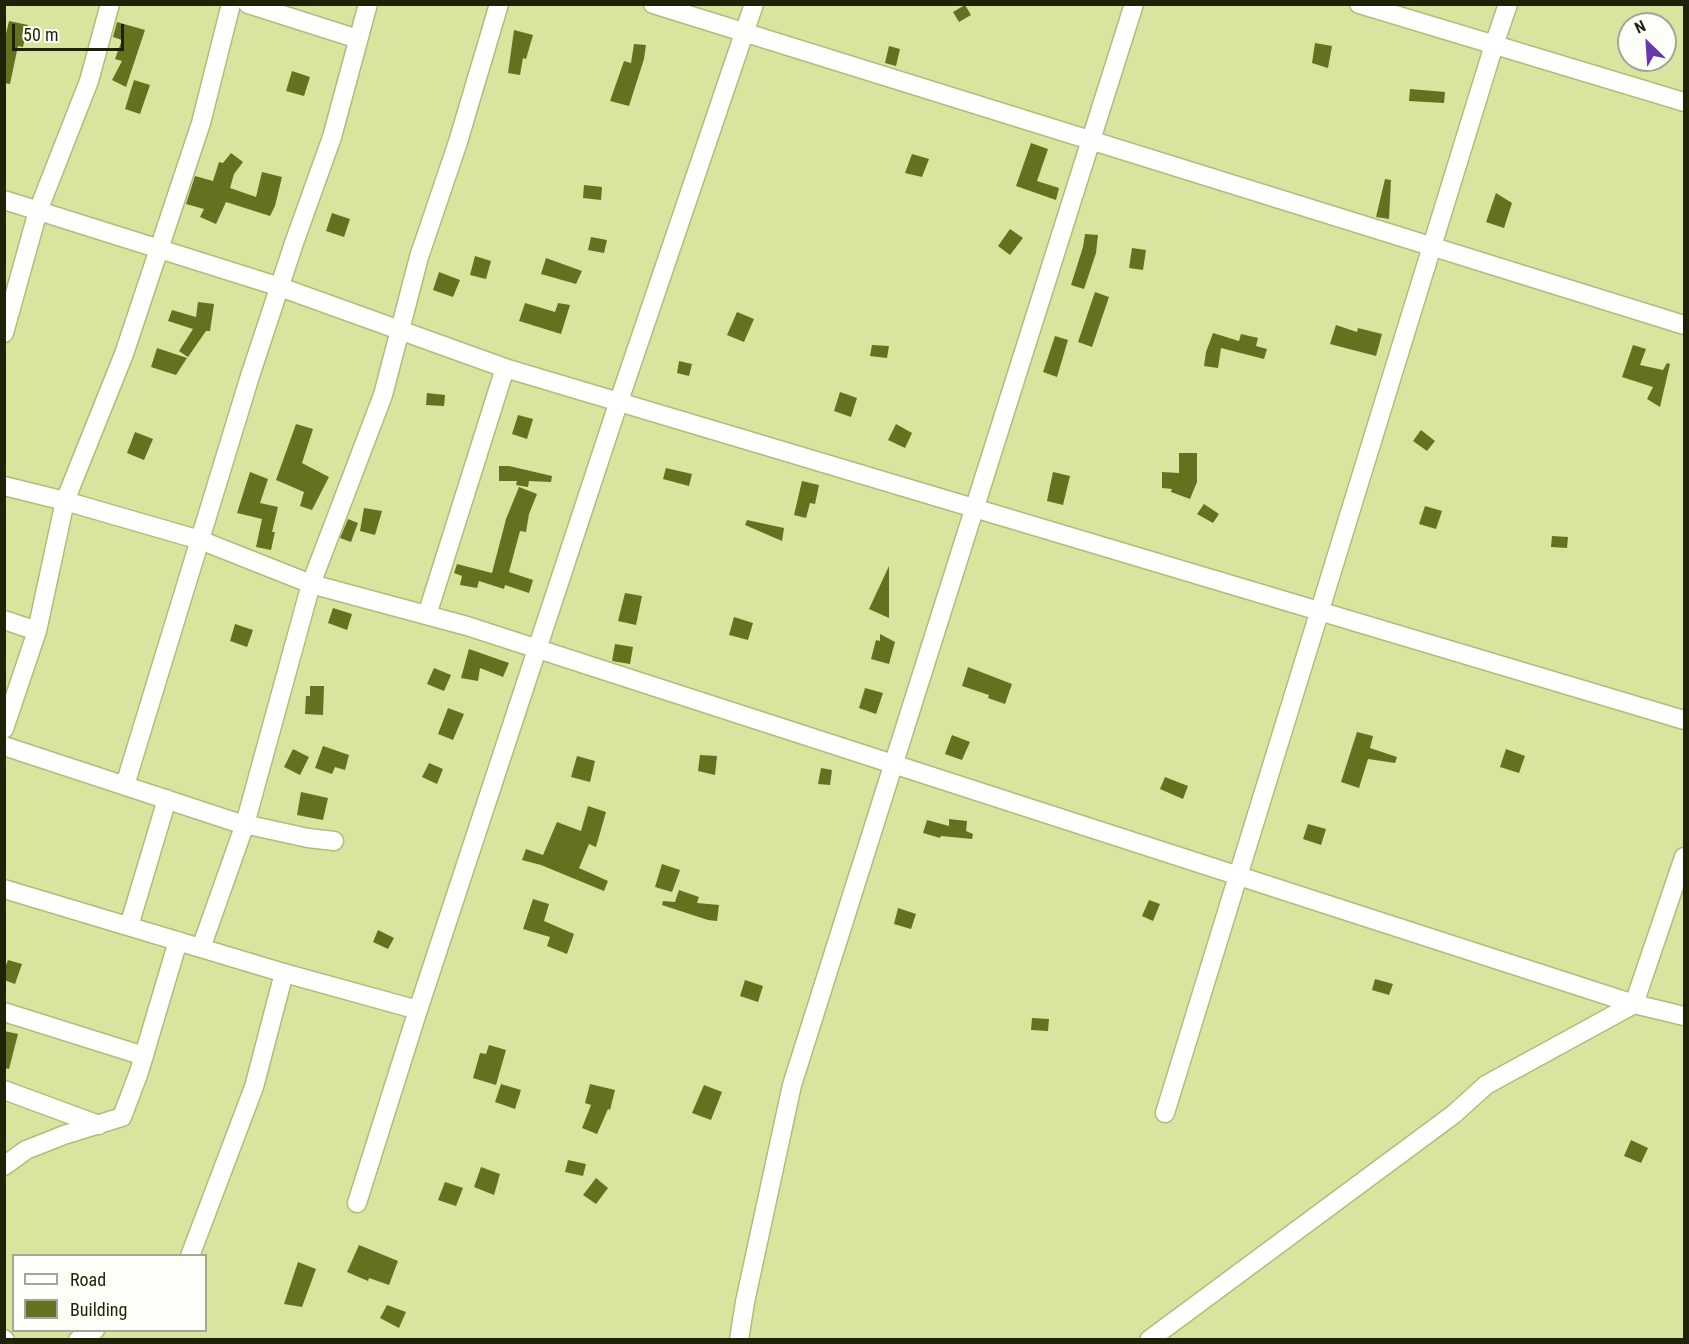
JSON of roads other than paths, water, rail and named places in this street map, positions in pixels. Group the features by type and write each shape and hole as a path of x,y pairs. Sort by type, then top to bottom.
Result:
{"street":[{"path":"4,333 38,211 89,81 110,4"},
{"path":"4,729 37,631 65,501 124,354 201,123 231,4"},
{"path":"248,4 358,39"},
{"path":"125,785 280,287 332,137 368,4"},
{"path":"201,948 245,824 311,584 383,395 419,257 458,142 499,4"},
{"path":"653,4 1684,325"},
{"path":"357,1203 418,1010 539,650 619,401 754,4"},
{"path":"739,1340 745,1302 792,1085 1134,4"},
{"path":"1359,4 1684,102"},
{"path":"1165,1113 1508,4"},
{"path":"4,200 280,287 505,368 1684,720"},
{"path":"427,615 505,368"},
{"path":"4,486 200,540 311,584 427,615 539,650 1634,1004 1684,1017"},
{"path":"4,620 37,631"},
{"path":"4,746 245,824 333,841"},
{"path":"129,926 167,799"},
{"path":"1149,1340 1444,1121 1486,1084 1634,1004 1684,857"},
{"path":"4,889 284,973 418,1010"},
{"path":"4,1166 26,1150 64,1135 122,1117 144,1056 178,941"},
{"path":"190,1254 255,1087 284,973"},
{"path":"4,1012 144,1056"},
{"path":"4,1090 99,1125"},
{"path":"78,1340 92,1332"}]}
